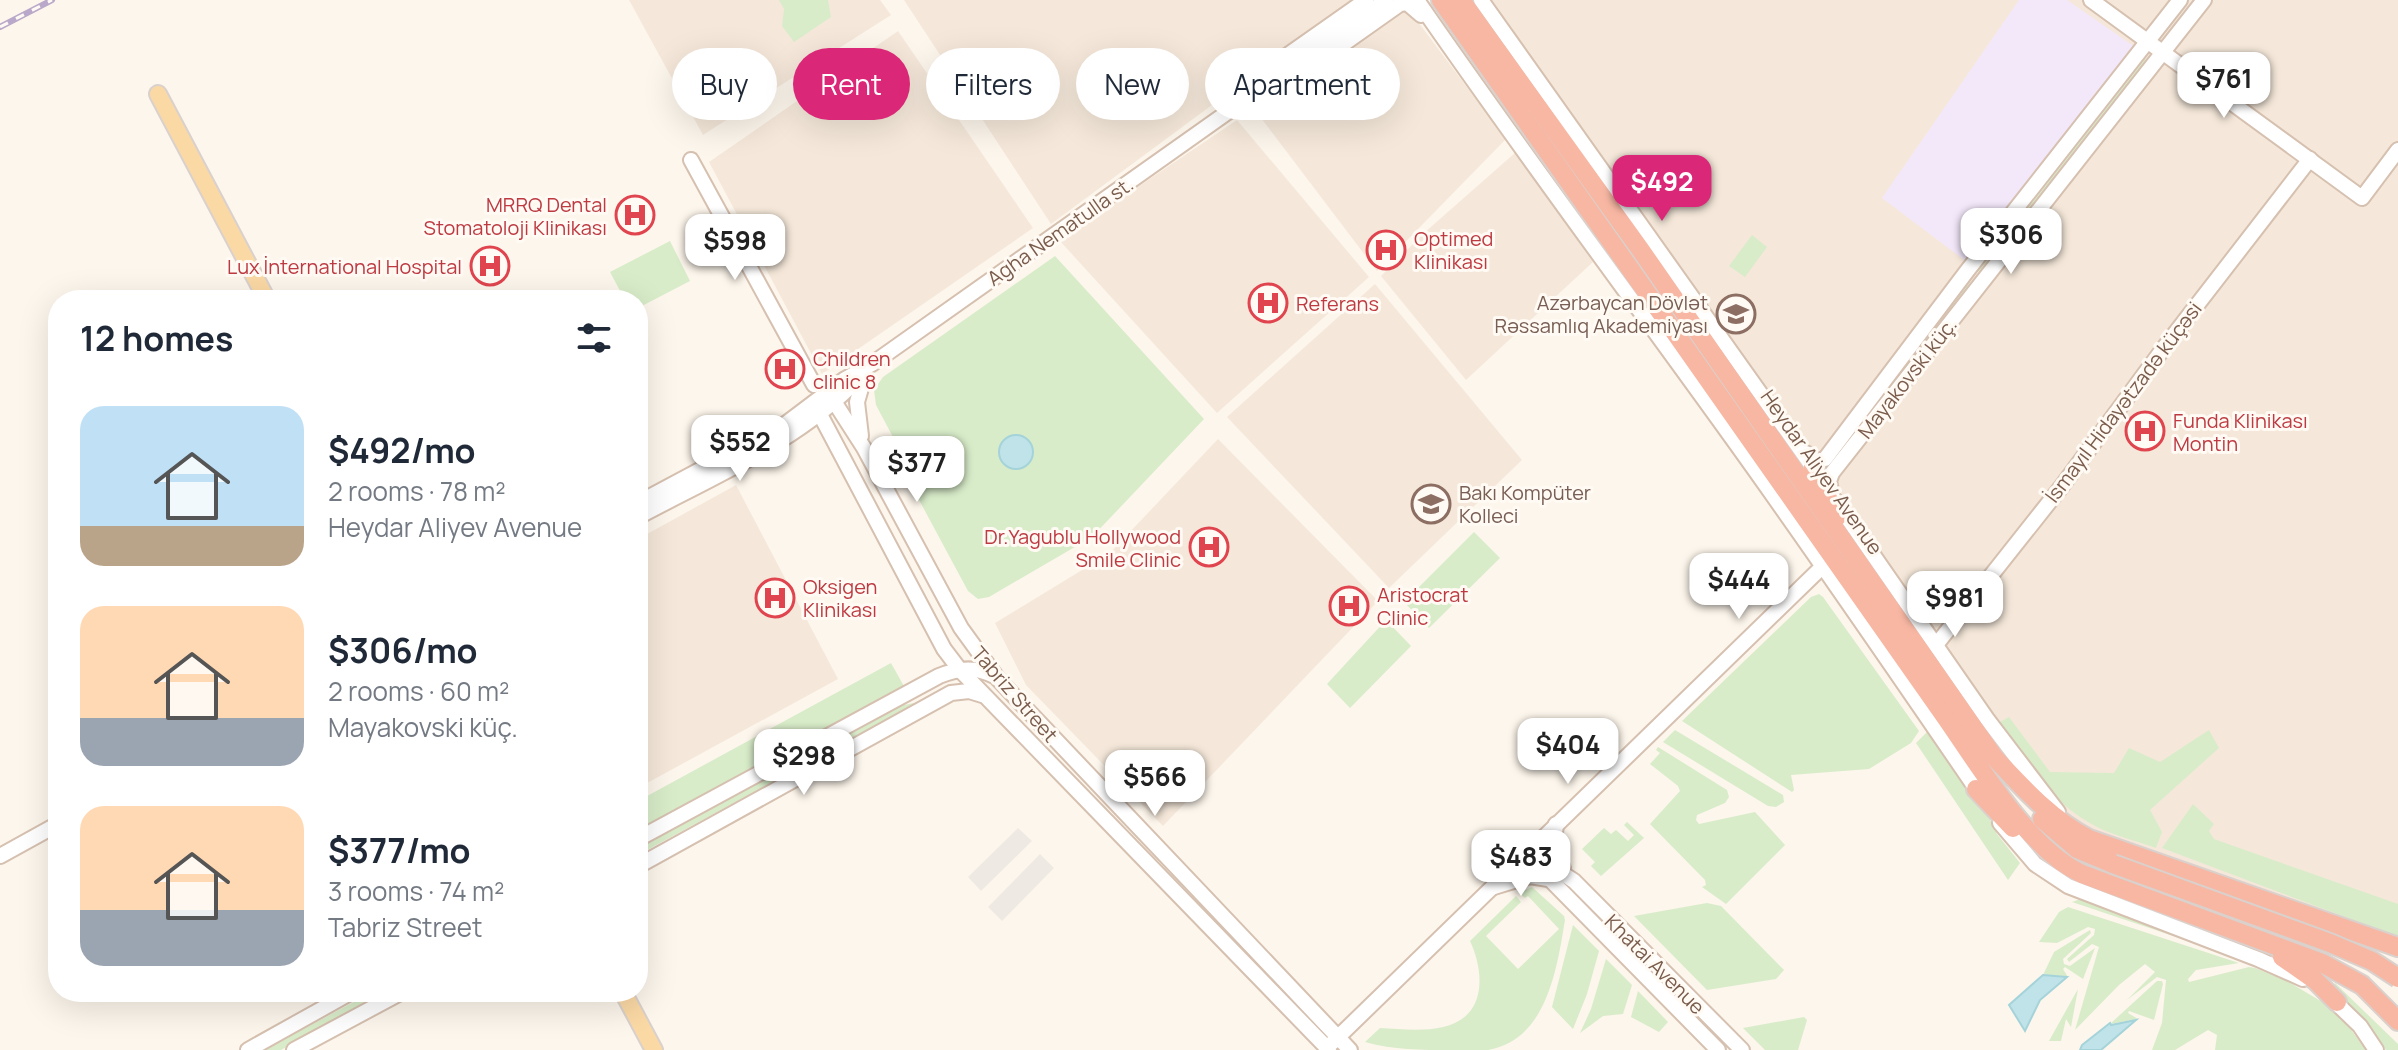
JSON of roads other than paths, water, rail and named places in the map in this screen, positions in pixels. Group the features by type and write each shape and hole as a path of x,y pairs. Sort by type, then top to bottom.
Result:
{"highway":[{"name":"Heydar Aliyev Avenue","path":"1441,0 2021,822 2061,864 2082,874 2334,969"},
{"name":"Heydar Aliyev Avenue","path":"1461,0 1640,249 1994,757 2038,803 2071,829 2108,846 2398,947"},
{"path":"1813,467 1860,566"},
{"path":"1994,757 2040,817 2062,839 2084,853 2337,946 2372,961 2398,978"},
{"path":"1976,789 2014,828 2061,864"},
{"path":"2220,924 2302,969 2337,1002"},
{"path":"2220,924 2354,965 2364,964 2370,955 2368,944 2340,927"},
{"path":"2381,1001 2375,988 2376,967 2385,956 2398,954"},
{"path":"2334,969 2362,985 2398,1021"},
{"path":"2334,969 2398,1034"}],"main road":[{"path":"1298,48 1366,0"},
{"name":"Agha Nematulla st.","path":"1319,48 1386,0"},
{"path":"1417,0 1901,675 1976,789 2025,855 2061,883 2290,973 2337,1002 2360,1026 2376,1050"},
{"path":"1481,0 1813,467 2010,751 2071,829"},
{"path":"2091,0 2362,198 2398,150"},
{"name":"Mayakovski küç.","path":"1796,443 1816,461 1825,459 1967,271 2180,0"},
{"name":"Mayakovski küç.","path":"1832,495 1829,481 1832,473 2204,0"},
{"path":"1338,48 1402,3 1411,6 1442,36"},
{"path":"250,290 153,97 261,290"},
{"name":"Agha Nematulla st.","path":"817,408 826,393 872,364 1218,120"},
{"name":"İsmayıl Hidayətzadə küçəsi","path":"1936,645 2062,486 2252,231 2310,159"},
{"name":"Tabriz Street","path":"691,160 826,393 864,448 961,628 998,679 1350,1050"},
{"path":"864,448 857,402 872,364"},
{"path":"648,498 817,408"},
{"path":"648,512 791,434 817,408"},
{"name":"Tabriz Street","path":"817,408 944,649 960,670 1326,1049"},
{"path":"875,515 875,500 881,496 894,503"},
{"path":"1326,1049 1822,567"},
{"path":"931,623 961,628 960,670 951,693"},
{"path":"939,676 944,664 944,649"},
{"path":"648,834 939,676 960,670 980,670 998,679"},
{"path":"648,860 951,693 969,691 982,695"},
{"path":"1556,823 1553,854 1570,878"},
{"path":"0,856 48,830"},
{"name":"Khatai Avenue","path":"1529,850 1570,878 1742,1050"},
{"name":"Khatai Avenue","path":"1529,850 1548,879 1718,1050"},
{"path":"1490,889 1530,876 1548,879"},
{"path":"1618,949 1629,938"},
{"path":"248,1050 334,1002"},
{"path":"294,1050 383,1002"},
{"path":"628,1002 654,1050"},
{"path":"640,1002 666,1050"}],"water":[{"path":"1016,435 1028,440 1033,452 1028,464 1016,469 1004,464 999,452 1004,440"},
{"path":"2043,975 2067,977 2040,1000 2025,1031 2009,1005"},
{"path":"2136,1020 2101,1050 2080,1050 2110,1023"}],"railway":[{"path":"0,27 52,0"}],"place":[{"name":"MRRQ Dental Stomatoloji Klinikası","path":"635,215"},
{"name":"Optimed Klinikası","path":"1386,250"},
{"name":"Lux İnternational Hospital","path":"490,266"},
{"name":"Referans","path":"1268,303"},
{"name":"Azərbaycan Dövlət Rəssamlıq Akademiyası","path":"1736,314"},
{"name":"Children clinic 8","path":"785,369"},
{"name":"Funda Klinikası Montin","path":"2145,431"},
{"name":"Bakı Kompüter Kolleci","path":"1431,504"},
{"name":"Dr.Yagublu Hollywood Smile Clinic","path":"1209,547"},
{"name":"Oksigen Klinikası","path":"775,598"},
{"name":"Aristocrat Clinic","path":"1349,606"}]}
